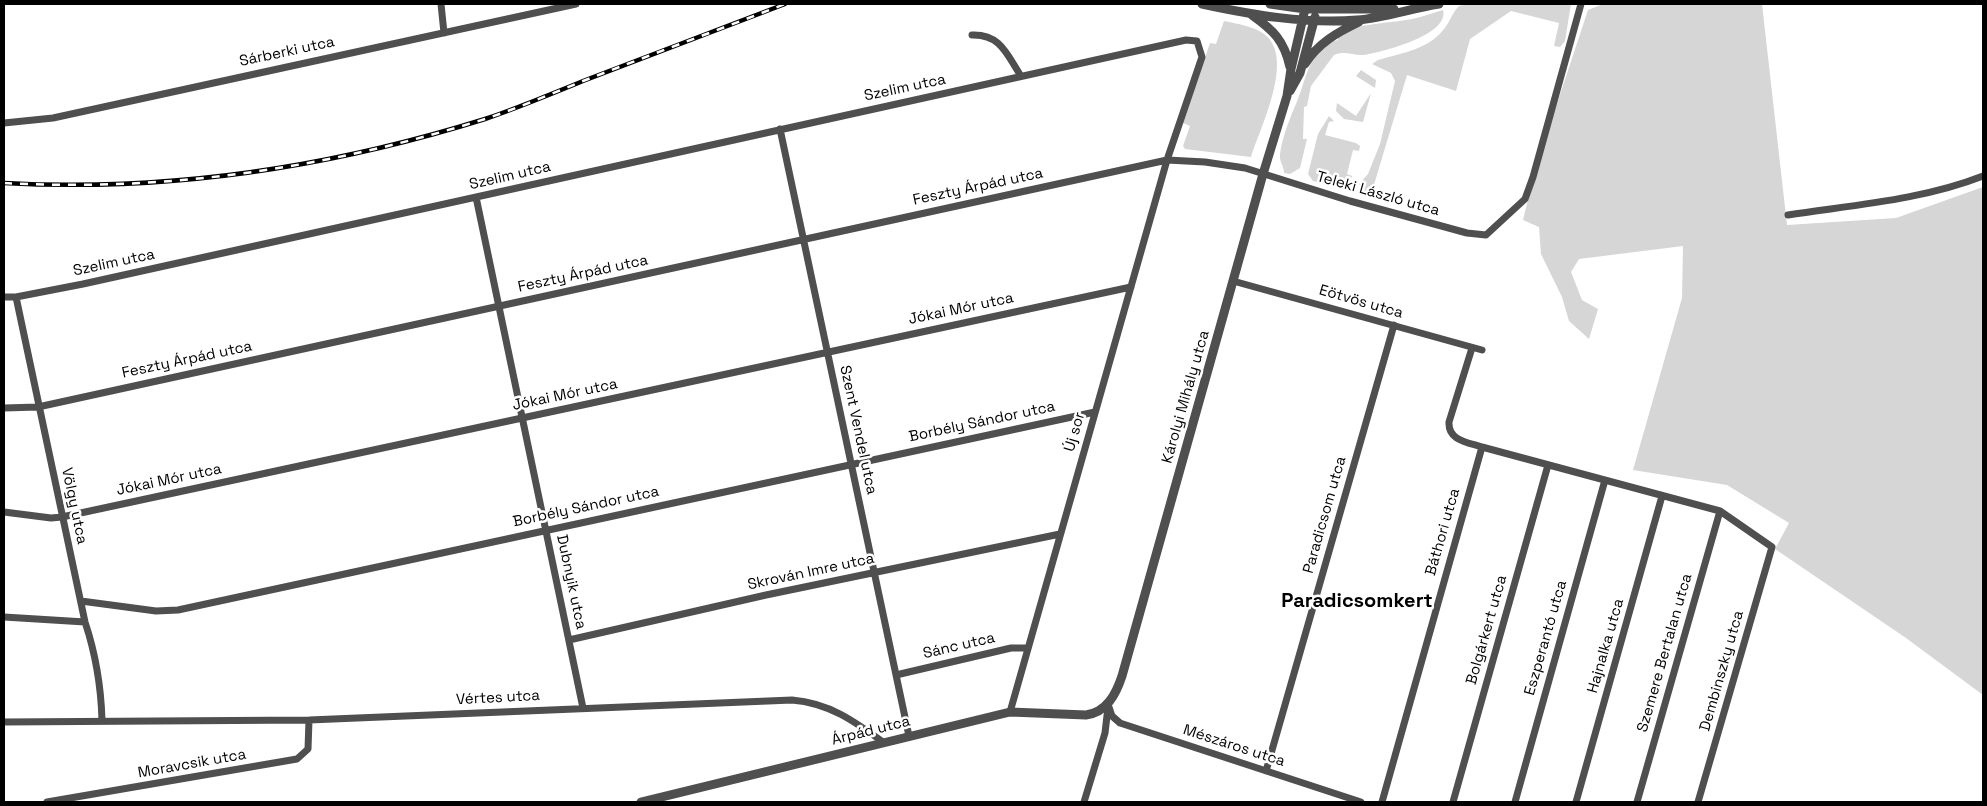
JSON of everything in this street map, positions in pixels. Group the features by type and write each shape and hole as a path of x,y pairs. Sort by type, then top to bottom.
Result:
{"street":[{"path":"440,4 444,33"},
{"name":"Sárberki utca","path":"4,124 53,118 576,4"},
{"path":"1202,4 1303,20 1365,19 1439,4"},
{"path":"1270,4 1361,9 1410,9"},
{"path":"1350,4 1361,9"},
{"name":"Teleki László utca","path":"1263,174 1350,201 1467,233 1486,235 1525,199 1581,4"},
{"name":"Károlyi Mihály utca","path":"1108,704 1117,691 1122,676 1263,174 1287,96 1291,69 1306,6"},
{"name":"Károlyi Mihály utca","path":"1287,96 1300,72 1315,20 1316,6"},
{"path":"1250,13 1270,28 1282,43 1291,69"},
{"path":"1300,72 1309,58 1331,36 1365,19"},
{"path":"972,35 984,34 993,38 1000,44 1021,76"},
{"name":"Szelim utca","path":"4,297 16,297 476,197 1186,40 1197,41"},
{"name":"Új sor","path":"1010,712 1167,160 1202,57 1197,41"},
{"name":"Szent Vendel utca","path":"780,129 909,736"},
{"name":"Feszty Árpád utca","path":"4,408 38,407 1167,160 1228,165 1263,174"},
{"path":"1788,215 1909,196 1965,183 1983,176"},
{"name":"Dubnyik utca","path":"476,197 583,708"},
{"name":"Eötvös utca","path":"1233,281 1482,350"},
{"name":"Jókai Mór utca","path":"4,512 51,518 62,517 1131,287"},
{"name":"Völgy utca","path":"16,297 84,622 97,665 101,691 102,720"},
{"name":"Paradicsom utca","path":"1266,771 1394,325"},
{"path":"1472,348 1449,422 1448,431 1458,439 1720,511"},
{"name":"Borbély Sándor utca","path":"81,601 156,611 178,610 1095,412"},
{"name":"Báthori utca","path":"1382,802 1482,447"},
{"name":"Bolgárkert utca","path":"1453,802 1548,465"},
{"name":"Eszperantó utca","path":"1515,802 1605,480"},
{"name":"Hajnalka utca","path":"1576,802 1662,496"},
{"name":"Dembinszky utca","path":"1698,802 1772,547 1720,511"},
{"name":"Szemere Bertalan utca","path":"1637,802 1720,511"},
{"name":"Skrován Imre utca","path":"569,640 1060,534"},
{"path":"4,617 84,622"},
{"name":"Sánc utca","path":"896,675 1011,648 1028,648"},
{"name":"Vértes utca","path":"4,722 309,720 792,700 809,701 829,707 848,717 883,742"},
{"path":"1084,802 1105,733 1108,704"},
{"name":"Árpád utca","path":"644,802 1010,712 1095,714 1108,704"},
{"name":"Mészáros utca","path":"1108,704 1112,716 1120,723 1361,802"},
{"name":"Moravcsik utca","path":"47,802 297,758 308,749 309,720"}],"shaded area":[{"path":"1469,4 1571,4 1565,41 1560,47 1554,46 1559,23 1511,11 1470,39 1456,91 1407,75 1370,198 1368,197 1363,194 1359,184 1368,174 1380,144 1395,81 1391,73 1372,64 1378,60 1423,46 1438,36 1459,6"},
{"path":"1603,4 1762,4 1787,225 1896,218 1983,187 1983,695 1906,638 1775,549 1789,523 1727,485 1633,470 1682,298 1683,246 1579,259 1571,272 1582,300 1598,309 1589,339 1569,321 1562,297 1541,254 1539,227 1523,220 1536,167 1588,10"},
{"path":"1443,10 1442,19 1436,27 1413,41 1364,55 1342,53 1334,55 1311,86 1307,106 1304,107 1303,139 1307,139 1300,168 1290,174 1284,173 1280,157 1285,133 1307,73 1321,49 1329,43 1338,40 1338,35 1356,28 1412,19"},
{"path":"1224,21 1260,31 1273,45 1277,59 1273,93 1251,157 1185,149 1183,146 1190,126 1183,123 1210,43 1216,44"},
{"path":"1361,70 1376,80 1375,88 1356,76"},
{"path":"1371,93 1363,122 1344,119 1336,111 1337,103 1356,116"},
{"path":"1329,116 1334,121 1329,122 1325,135 1356,143 1360,146 1359,151 1353,150 1347,174 1352,176 1349,185 1342,188 1313,181 1308,174 1318,134"}],"railway":[{"path":"4,183 65,185 187,180 247,173 367,151 497,115 785,4"}],"district":[{"name":"Paradicsomkert","path":"1357,602"}]}
